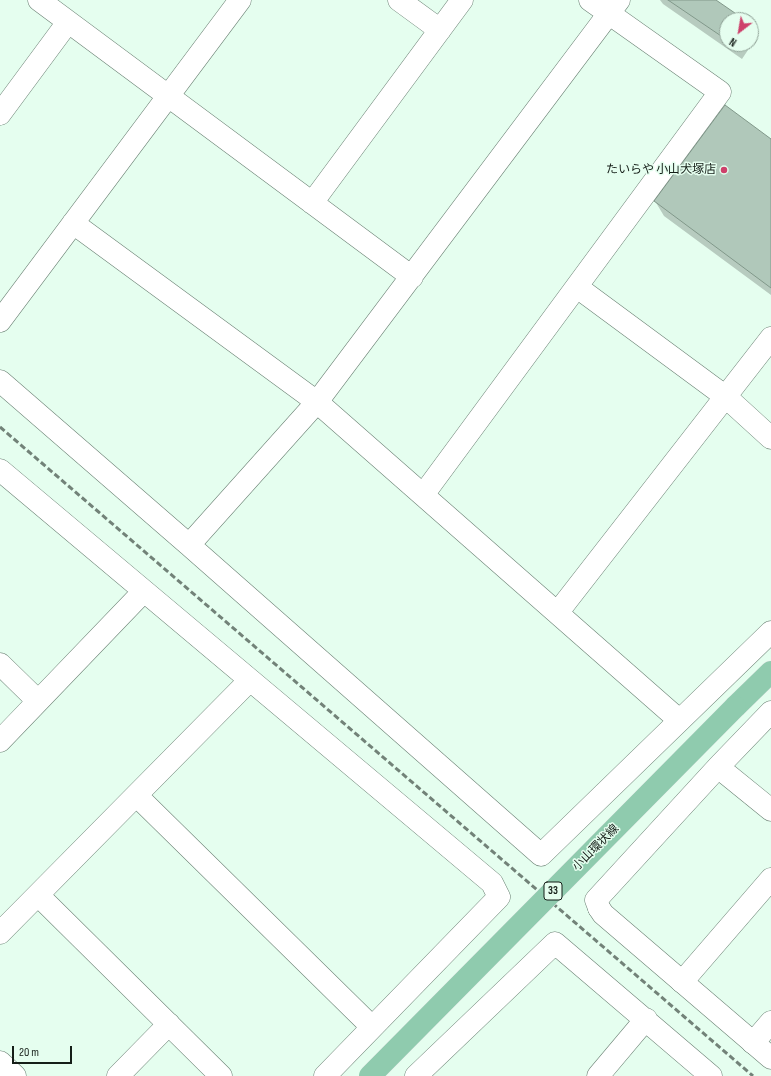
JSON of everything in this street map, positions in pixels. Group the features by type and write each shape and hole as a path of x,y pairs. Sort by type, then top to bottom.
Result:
{"main road":[{"name":"小山環状線","path":"370,1076 771,672"}],"street":[{"path":"39,0 412,277"},
{"path":"0,321 240,0"},
{"path":"399,0 440,30"},
{"path":"312,202 462,0"},
{"path":"423,495 720,92 614,7 590,0"},
{"path":"189,545 317,402 614,7"},
{"path":"0,114 68,22"},
{"path":"73,223 317,402 558,612 679,720"},
{"path":"577,287 726,397 771,438"},
{"path":"558,612 771,338"},
{"path":"0,381 541,855 771,632"},
{"path":"0,470 492,883 499,897 325,1076"},
{"path":"0,741 144,591"},
{"path":"0,664 38,701"},
{"path":"0,933 250,680"},
{"path":"771,712 718,767 596,900 603,914 771,1058"},
{"path":"718,767 771,810"},
{"path":"137,796 372,1027"},
{"path":"682,982 771,879"},
{"path":"38,895 221,1076"},
{"path":"416,1076 555,943 646,1019 711,1076"},
{"path":"598,1076 646,1019"},
{"path":"753,1043 771,1022"},
{"path":"118,1076 169,1024"},
{"path":"0,1062 14,1076"}],"building":[{"path":"668,0 716,0 733,12 719,12 719,35"},
{"name":"たいらや 小山犬塚店","path":"725,105 771,139 771,288 654,201"}],"railway":[{"path":"0,427 753,1076"}],"place":[{"name":"たいらや 小山犬塚店","path":"724,170"}]}
